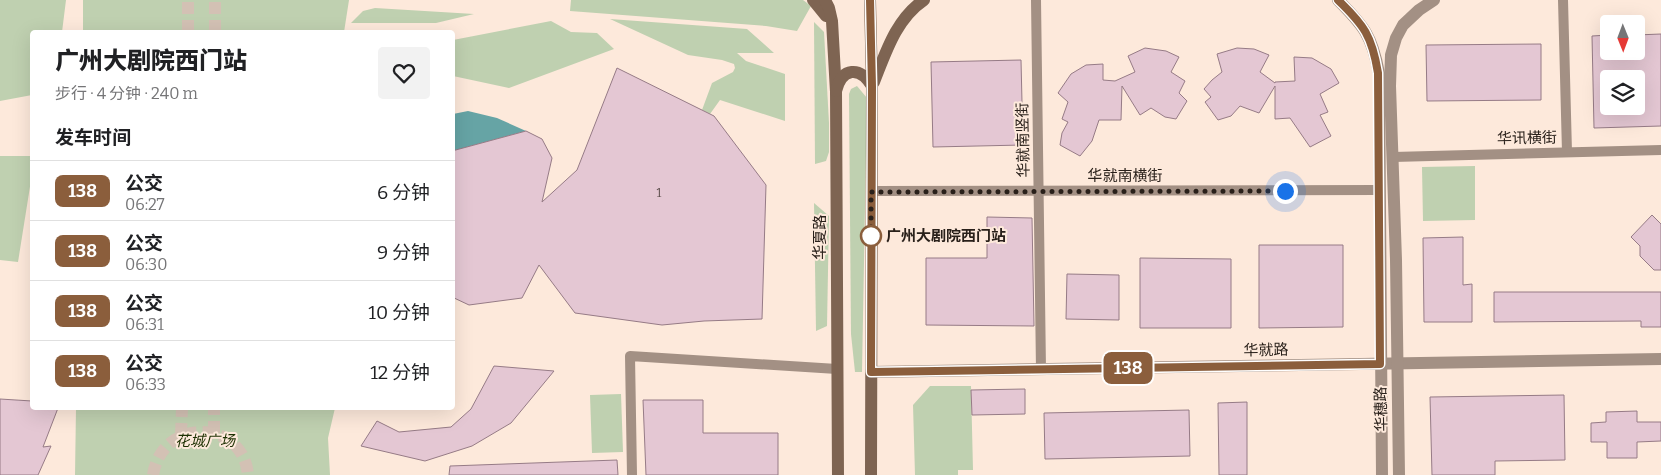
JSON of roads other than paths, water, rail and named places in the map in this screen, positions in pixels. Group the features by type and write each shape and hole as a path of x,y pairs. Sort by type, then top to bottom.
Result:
{"main road":[{"path":"813,0 826,16 831,26 833,37"},
{"name":"华夏路","path":"825,0 829,8 833,37 836,92 838,475"},
{"path":"870,0 872,86 871,475"},
{"path":"872,86 892,39 907,14 924,0"},
{"path":"836,92 838,82 849,73 856,72 866,77 872,86"}],"street":[{"name":"华就南竖街","path":"1036,0 1041,370"},
{"name":"华穗路","path":"1338,0 1363,26 1376,56 1378,73 1382,475"},
{"name":"华穗路","path":"1398,475 1393,157 1390,86 1392,55 1396,38 1403,25 1419,10 1434,0"},
{"path":"1563,0 1567,152"},
{"name":"华讯横街","path":"1393,157 1661,150"},
{"name":"华就南横街","path":"871,192 1379,190"},
{"path":"632,475 630,356 837,369"},
{"name":"华就路","path":"871,372 1661,360"}],"water":[{"path":"468,111 497,118 526,131 455,150 455,114"}],"tunnel":[{"path":"188,0 188,30"},
{"path":"215,0 215,30"},
{"path":"181,435 182,410"},
{"path":"214,410 214,433"},
{"path":"153,475 159,456 171,443 186,434 202,432 218,435 232,443 243,456 248,475"}],"place":[{"name":"广州大剧院西门站","path":"871,236"}],"park label":[{"name":"花城广场","path":"205,441"}]}
